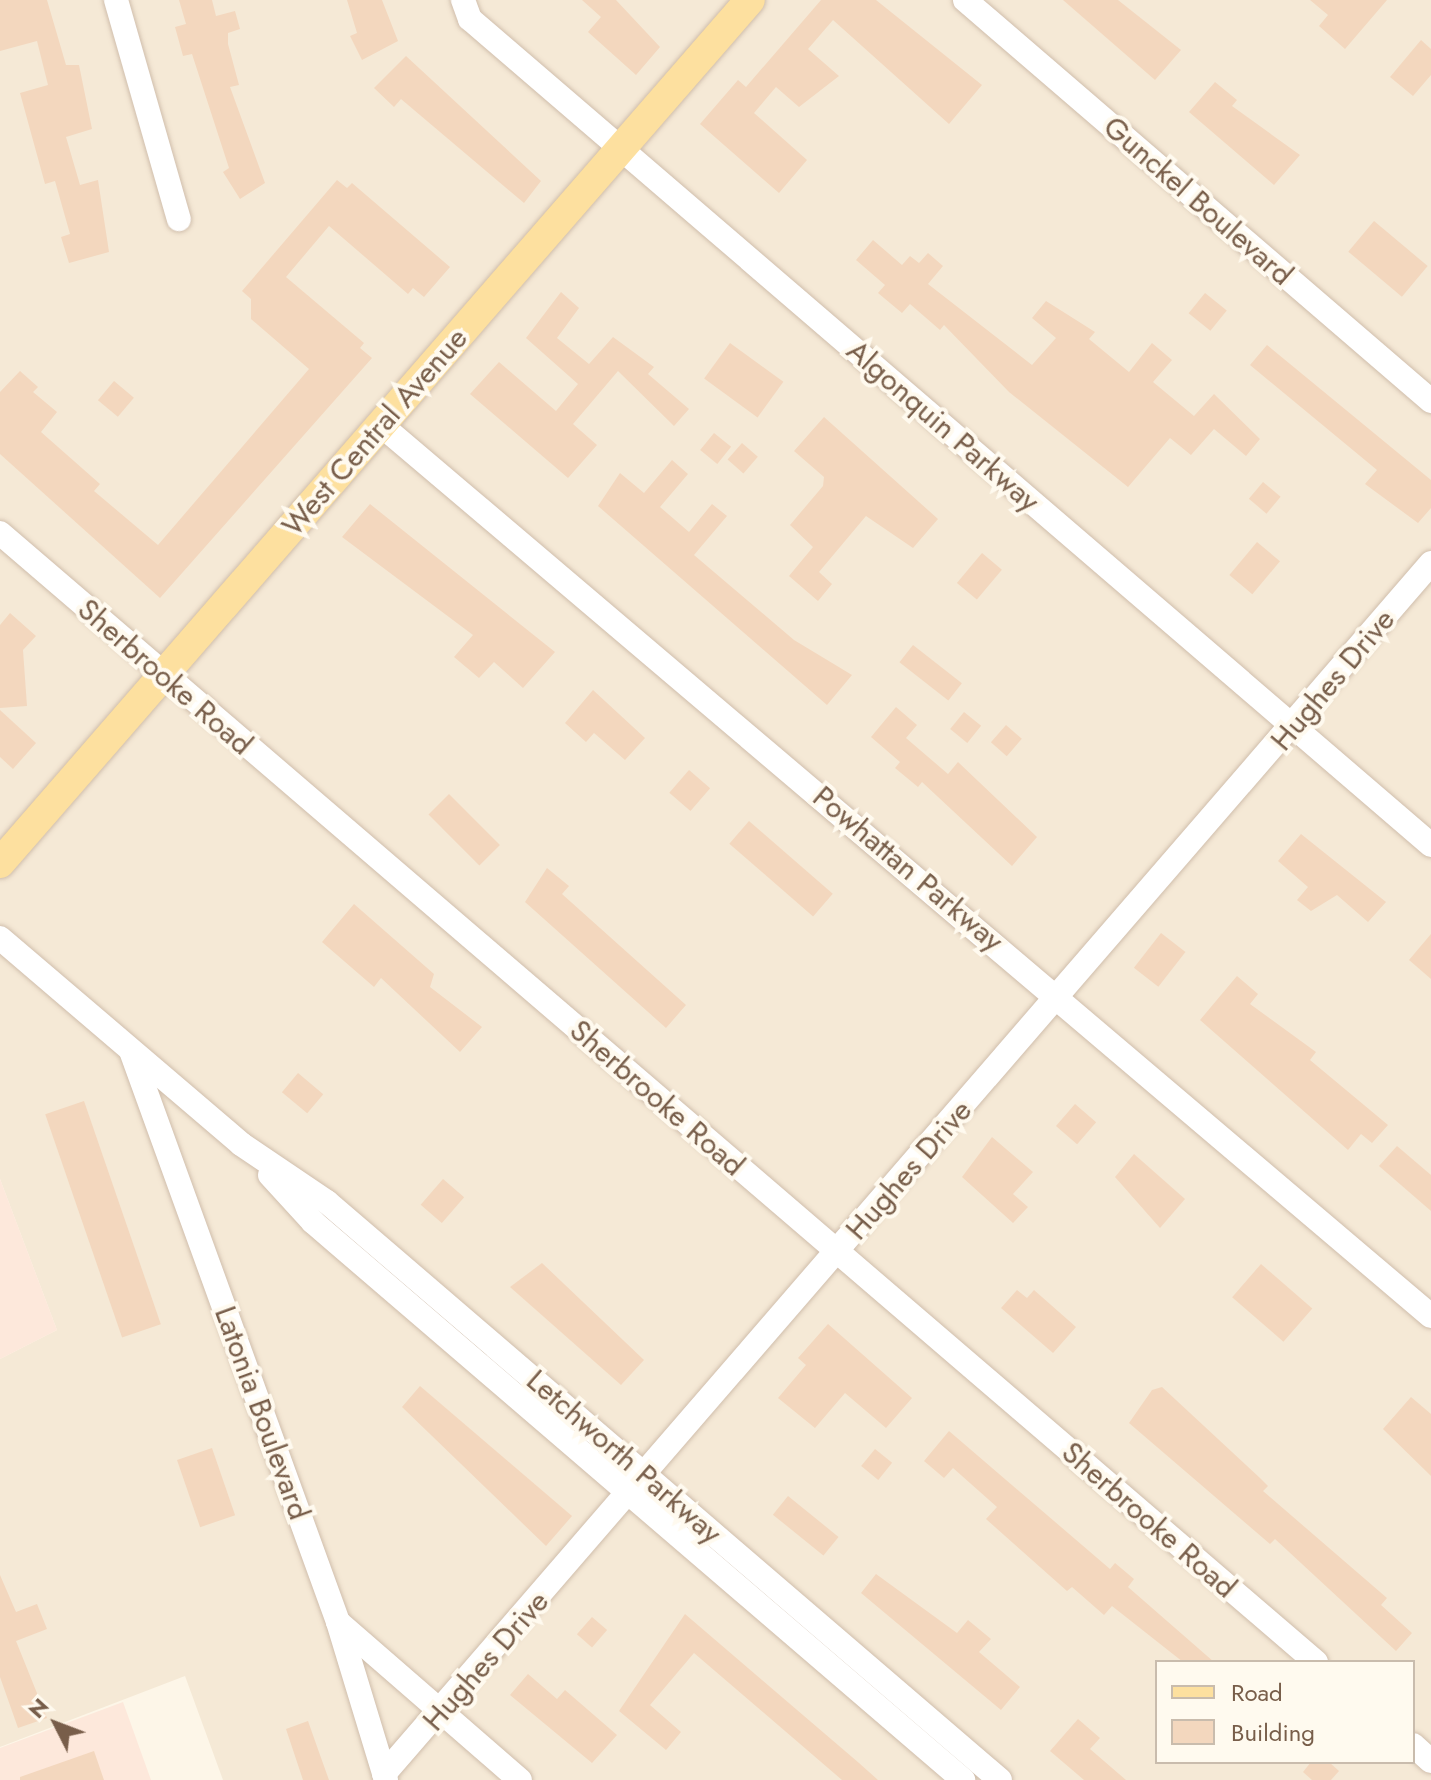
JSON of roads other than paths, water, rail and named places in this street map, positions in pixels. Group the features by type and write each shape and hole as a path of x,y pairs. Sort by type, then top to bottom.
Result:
{"main road":[{"name":"West Central Avenue","path":"0,863 750,0"}],"street":[{"path":"116,0 179,219"},
{"name":"Algonquin Parkway","path":"463,0 470,19 1431,845"},
{"name":"Gunckel Boulevard","path":"965,0 1431,401"},
{"name":"Powhattan Parkway","path":"381,425 1058,996 1431,1316"},
{"name":"Sherbrooke Road","path":"0,533 1314,1660"},
{"name":"Hughes Drive","path":"385,1777 1293,727 1431,563"},
{"name":"Letchworth Parkway","path":"0,938 241,1144 327,1202 963,1780"},
{"name":"Latonia Boulevard","path":"130,1049 338,1622 385,1777"},
{"name":"Letchworth Parkway","path":"639,1486 1000,1780"},
{"path":"338,1622 520,1780"},
{"path":"1415,1747 1431,1761"}]}
